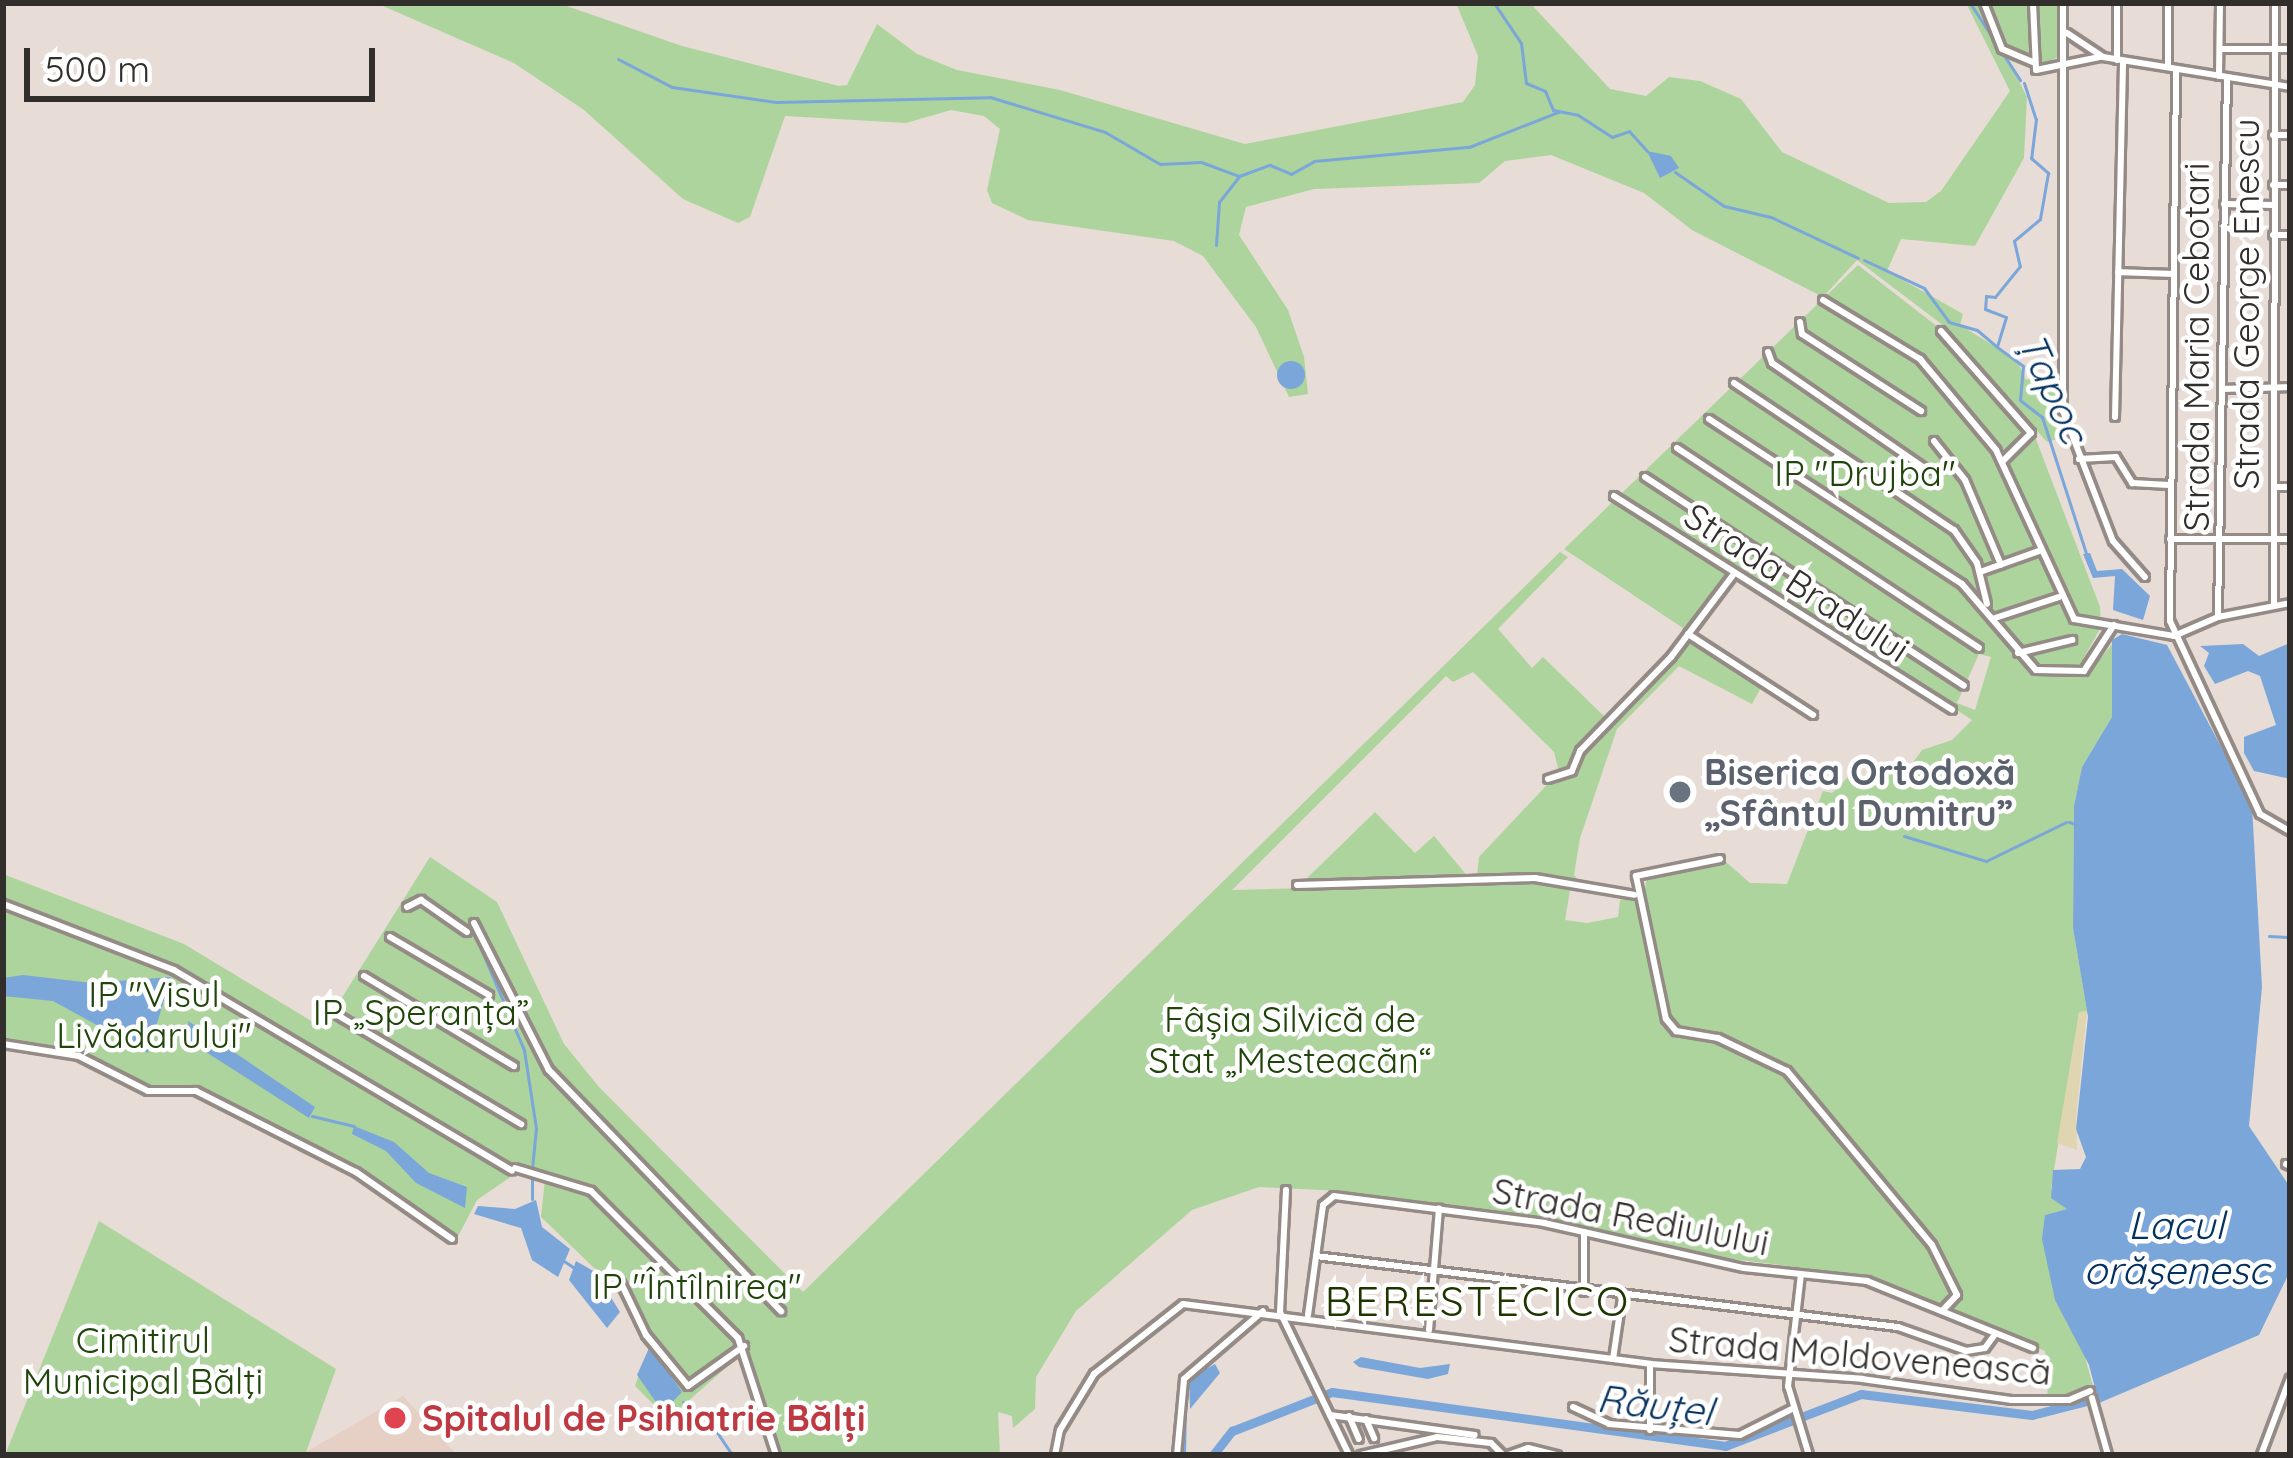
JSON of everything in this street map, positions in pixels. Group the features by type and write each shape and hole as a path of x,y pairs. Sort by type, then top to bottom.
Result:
{"street":[{"path":"1984,3 2002,49 2033,62"},
{"path":"2033,3 2036,70 2103,57"},
{"path":"2062,3 2066,61 2061,387 2079,460 2119,552 2145,577"},
{"path":"2115,417 2117,3"},
{"path":"2168,3 2174,636 2260,814 2290,831"},
{"name":"Strada Maria Cebotari","path":"2218,617 2224,388 2220,3"},
{"name":"Strada George Enescu","path":"2274,604 2275,3"},
{"path":"2066,30 2078,47 2103,57 2290,87"},
{"path":"2220,49 2290,49"},
{"path":"2273,135 2290,135"},
{"path":"2272,185 2290,185"},
{"path":"2224,204 2273,206"},
{"path":"2273,235 2290,235"},
{"path":"2118,272 2172,274"},
{"path":"2274,286 2288,285"},
{"path":"1823,300 1924,362 2002,462 2059,597 2074,619 2174,636 2218,617 2290,603"},
{"path":"1800,322 1802,334 1921,411"},
{"path":"1941,331 2032,434 2002,462"},
{"path":"1768,352 1772,363 1927,470"},
{"path":"1734,382 1954,530 1981,572 1988,607 2018,653 2042,672 2077,674 2092,664 2114,625"},
{"path":"2224,388 2290,388"},
{"path":"1709,419 1988,607"},
{"path":"2274,437 2290,437"},
{"path":"1934,441 1965,480 2000,565"},
{"path":"1676,448 1979,648"},
{"path":"2079,460 2116,457 2132,483 2169,485"},
{"path":"1645,477 1964,686"},
{"path":"2274,487 2290,488"},
{"name":"Strada Bradului","path":"1614,496 1952,710"},
{"path":"2170,539 2290,539"},
{"path":"1981,572 2038,551"},
{"path":"1548,779 1572,771 1580,751 1688,634 1733,575"},
{"path":"1995,618 2059,597"},
{"path":"1688,634 1813,716"},
{"path":"2018,653 2072,640"},
{"path":"1720,859 1641,870 1635,895 1672,1029 1718,1038 1787,1071 1937,1253 1957,1294 1940,1310"},
{"path":"1297,885 1535,878 1635,895"},
{"path":"407,907 421,900 466,932"},
{"path":"3,904 174,970 513,1169 569,1181 603,1200 744,1346 776,1455"},
{"path":"474,923 549,1070 781,1311"},
{"path":"390,937 489,995"},
{"path":"364,976 514,1066"},
{"path":"339,1016 520,1124"},
{"path":"3,1045 79,1056 148,1091 196,1091 356,1172 452,1239"},
{"path":"1286,1190 1280,1312 1349,1455"},
{"name":"Strada Rediulului","path":"1308,1315 1330,1196 1439,1208 1801,1274 1867,1281 2033,1348"},
{"path":"1429,1331 1439,1208"},
{"path":"1584,1232 1584,1292"},
{"path":"1316,1256 1791,1320 1898,1327 1966,1351 1985,1348 1995,1334"},
{"path":"1801,1274 1791,1320 1789,1376 1792,1410 1809,1455"},
{"path":"621,1283 646,1335 688,1386 744,1346"},
{"path":"1613,1359 1622,1297"},
{"name":"Strada Moldovenească","path":"1055,1455 1062,1426 1094,1374 1169,1310 1187,1304 1308,1315 1650,1364 2020,1401 2092,1399 2108,1455"},
{"path":"1177,1455 1184,1378 1263,1311"},
{"path":"1650,1364 1650,1430"},
{"path":"2260,1455 2290,1378"},
{"path":"1573,1407 1601,1422 1740,1435 1792,1410"},
{"path":"1330,1415 1474,1435"},
{"path":"1349,1417 1359,1439"},
{"path":"1365,1418 1374,1438"},
{"path":"1361,1455 1437,1437 1491,1443 1505,1455 1528,1448 1557,1455"}],"shaded area":[{"name":"Spitalul de Psihiatrie Bălți","path":"403,1396 457,1455 305,1455 306,1452"}],"green space":[{"path":"376,3 558,3 682,46 839,86 847,85 877,24 917,54 957,70 1060,90 1245,144 1463,102 1475,85 1478,56 1456,3 1530,3 1610,89 1646,96 1669,77 1700,81 1741,99 1782,152 1889,203 1926,202 1941,191 2010,91 1966,3 2059,3 2063,55 2032,69 2008,60 2027,97 2024,158 1975,246 1901,239 1887,271 1963,314 1960,325 2017,360 2026,380 2060,370 2065,437 2047,442 1948,329 1857,260 1823,297 1692,230 1644,193 1551,155 1505,161 1479,183 1314,189 1246,207 1239,235 1288,310 1304,357 1308,394 1289,397 1256,327 1203,256 1174,241 1028,220 992,203 987,190 1000,129 984,116 951,110 906,123 785,116 750,217 738,223 683,199 584,110 514,63"},
{"path":"1858,265 1943,331 2034,434 2100,607 2101,627 2078,668 2040,668 2018,657 2037,673 2067,677 2093,668 2113,643 2112,717 2082,767 2074,806 2073,928 2087,1011 2079,1013 2051,1189 2067,1209 2045,1215 2095,1393 2048,1401 2045,1351 1940,1309 1956,1298 1939,1258 1913,1226 1950,1287 1943,1306 1866,1276 1678,1252 1342,1191 1259,1187 1192,1210 1076,1311 1036,1377 1035,1409 1013,1428 1012,1416 998,1412 1000,1455 778,1455 747,1349 668,1419 635,1386 650,1345 613,1286 541,1217 545,1180 516,1173 477,1200 454,1244 355,1173 304,1154 193,1091 146,1095 78,1059 3,1047 3,874 184,944 323,1028 430,857 497,902 564,1044 599,1087 803,1292 1560,552 1568,557 1498,629 1532,668 1543,657 1606,718 1684,636 1763,684 1752,704 1679,666 1617,729 1580,838 1574,875 1580,882 1477,876 1479,857 1559,772 1554,752 1473,672 1453,682 1446,676 1232,890 1532,882 1570,890 1565,920 1587,923 1618,917 1620,900 1644,894 1648,872 1726,862 1750,883 1787,884 1823,791 1832,793 1850,775 1864,784 1884,767 1909,768 1922,750 1952,740 1972,720 1838,630 1738,577 1692,634 1564,549","holes":["1979,654 1991,657 1975,710 1957,703"]},
{"path":"1375,812 1415,853 1434,836 1469,878 1302,883"},
{"name":"Cimitirul Municipal Bălţi","path":"99,1221 336,1369 305,1455 5,1455"}],"sand":[{"path":"2087,1011 2077,1150 2057,1143 2079,1012"}],"water":[{"path":"1647,151 1671,156 1679,168 1660,178"},
{"path":"1291,361 1301,365 1305,375 1301,385 1291,389 1281,385 1277,375 1281,365"},
{"path":"2090,553 2097,571 2122,569 2150,596 2143,620 2113,610 2115,576 2093,578 2083,554"},
{"name":"Lacul orăşenesc","path":"2122,634 2167,645 2252,805 2262,987 2249,1126 2290,1187 2290,1271 2259,1335 2099,1403 2089,1365 2055,1300 2042,1239 2045,1215 2067,1209 2051,1198 2053,1170 2080,1169 2086,1157 2076,1129 2088,1017 2073,928 2074,806 2082,767 2112,717 2112,640"},
{"path":"2290,643 2290,779 2254,771 2244,753 2244,737 2276,725 2260,676 2248,671 2215,684 2204,666 2209,653 2200,646 2243,644 2259,656"},
{"path":"23,975 92,983 171,977 148,1053 53,1001 3,996 3,978"},
{"path":"188,1021 315,1107 309,1118 198,1047 181,1048 190,1040"},
{"path":"354,1126 394,1142 429,1173 467,1187 465,1208 416,1183 386,1151 352,1134"},
{"path":"536,1200 542,1227 570,1249 558,1277 532,1260 521,1228 474,1214 478,1206 515,1209"},
{"path":"576,1261 595,1272 620,1312 607,1328 569,1280"},
{"path":"650,1346 682,1392 663,1412 637,1375"},
{"path":"1361,1357 1420,1368 1450,1364 1448,1374 1428,1379 1359,1367 1353,1362"},
{"path":"1215,1364 1220,1373 1190,1409 1189,1378"}],"waterway":[{"path":"1494,3 1521,43 1526,83 1545,91 1553,110 1578,115 1612,137 1629,131 1647,151"},
{"name":"Țapoc","path":"1970,3 2020,80"},
{"path":"618,59 672,87 776,102 990,97 1105,132 1160,164 1201,162 1239,176"},
{"name":"Țapoc","path":"2024,83 2036,119 2031,158 2048,173 2040,219 2014,241 2020,266 1995,297 1986,296 1985,309 2006,317 1997,347 2023,366 2020,400 2042,417 2086,553"},
{"path":"1216,245 1219,202 1239,176 1270,165 1291,174 1314,161 1469,147 1558,112"},
{"path":"1675,172 1724,206 1771,217 1858,258"},
{"path":"1864,260 1924,288 1949,322 1977,330 1996,346"},
{"path":"1904,836 1986,861 2066,822"},
{"path":"2069,822 2075,824"},
{"path":"472,928 524,1050 536,1128 532,1169"},
{"path":"2269,936 2290,937"},
{"path":"168,1026 190,1034"},
{"path":"312,1116 354,1126"},
{"path":"532,1177 532,1199"},
{"path":"564,1261 573,1267"},
{"name":"Răuțel","path":"1213,1455 1232,1431 1332,1392 1725,1446 1861,1394 2032,1415 2098,1398"},
{"path":"683,1402 710,1422 732,1455"},
{"path":"1184,1455 1185,1406"}],"place":[{"name":"Biserica Ortodoxă „Sfântul Dumitru”","path":"1680,792"},
{"name":"Spitalul de Psihiatrie Bălți","path":"395,1418"}],"district":[{"name":"BERESTECICO","path":"1478,1301"}],"park label":[{"name":"IP \"Drujba\"","path":"1865,473"},
{"name":"IP „Speranța”","path":"421,1012"},
{"name":"IP \"Visul Livădarului\"","path":"154,1014"},
{"name":"Fâșia Silvică de Stat „Mesteacăn“","path":"1290,1038"},
{"name":"IP \"Întîlnirea\"","path":"697,1286"}]}
